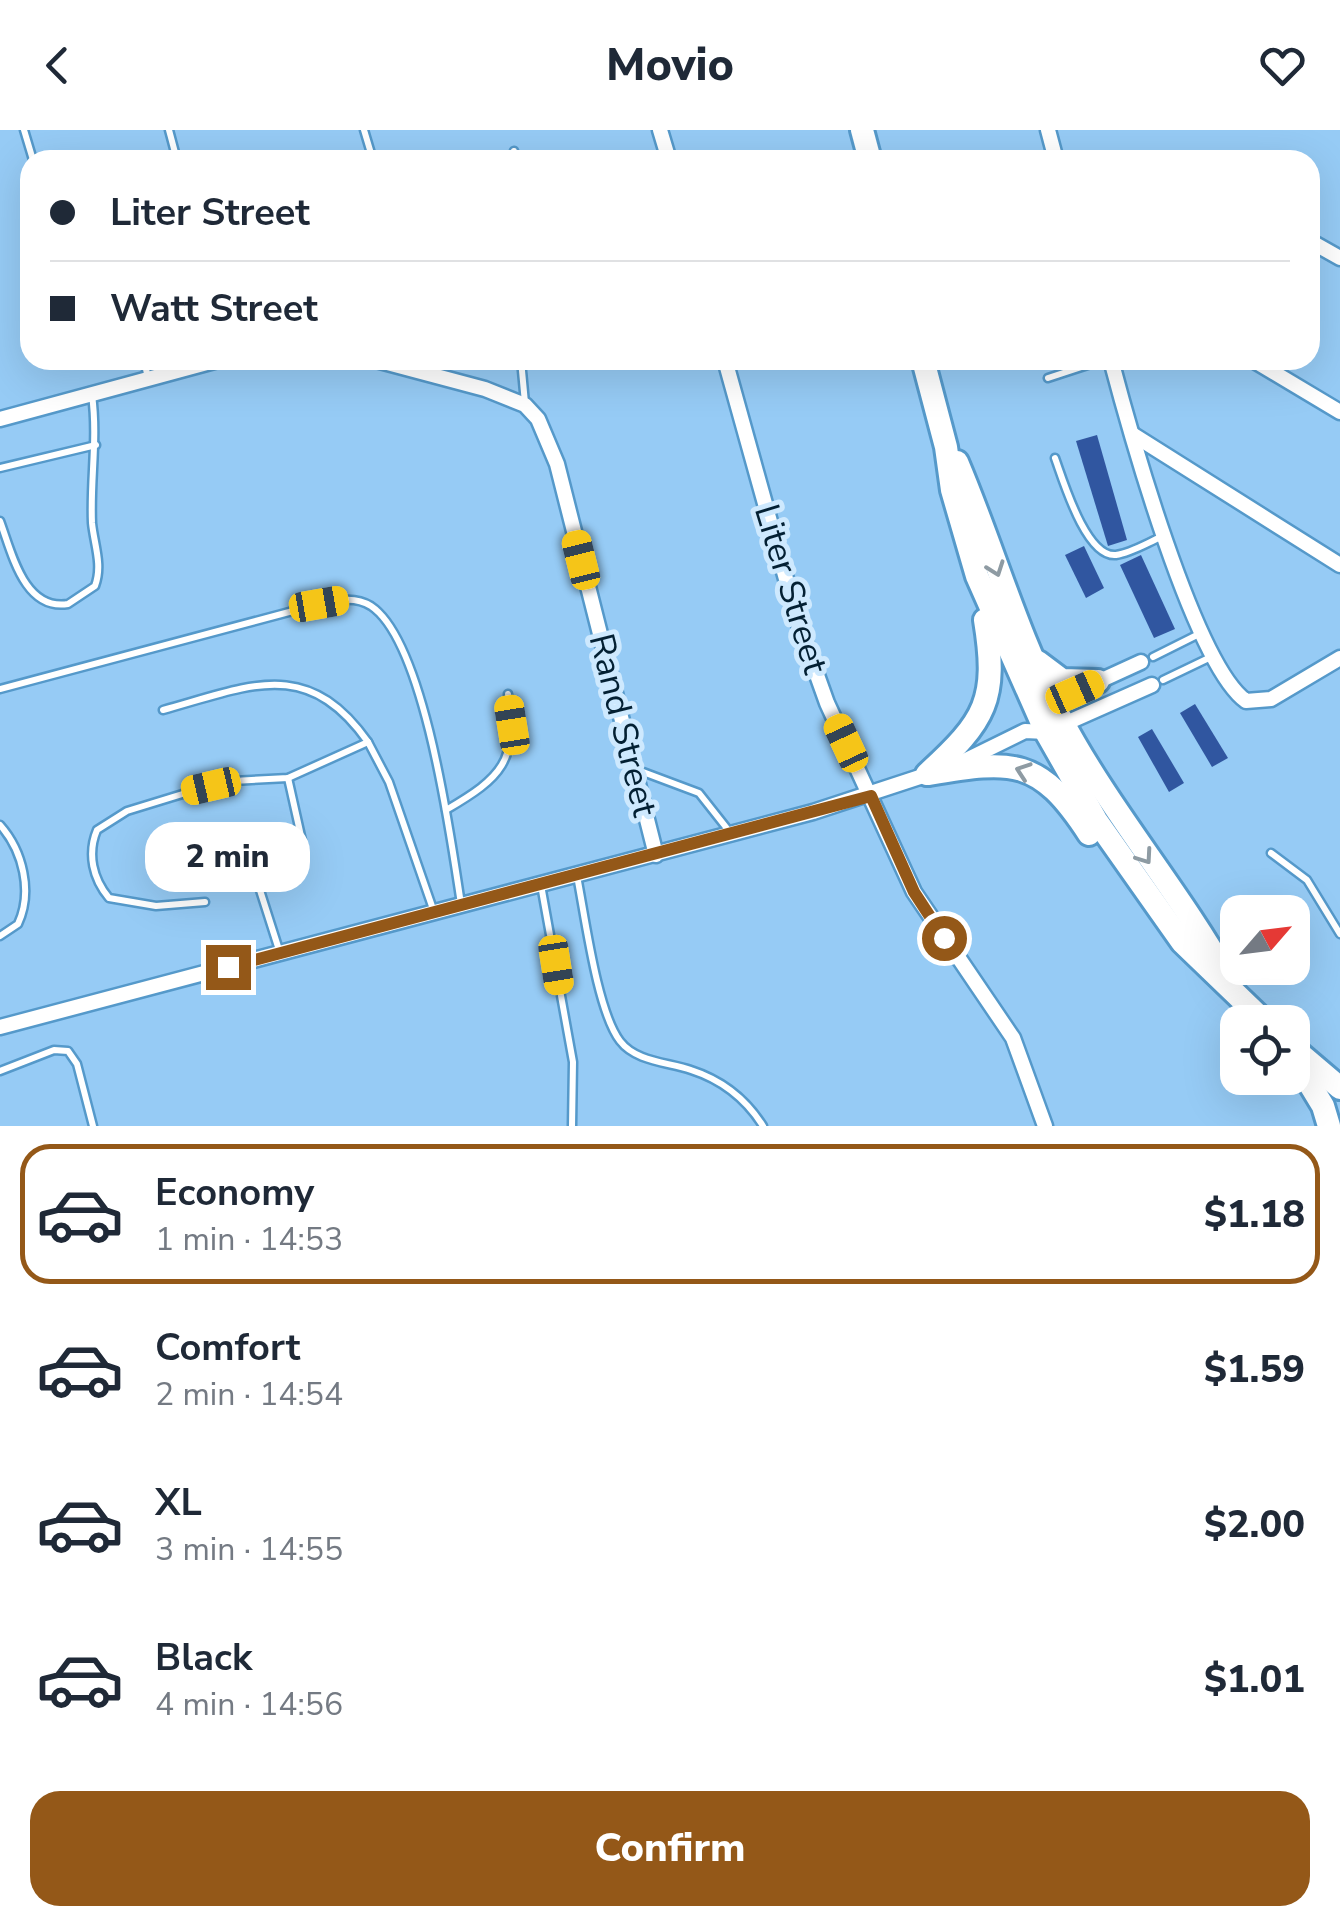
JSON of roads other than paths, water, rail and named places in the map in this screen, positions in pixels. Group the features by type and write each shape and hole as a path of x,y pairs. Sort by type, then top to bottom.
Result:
{"highway":[{"path":"926,370 946,447 952,490 977,576 990,662 986,709 972,732 927,775"},
{"path":"946,447 964,480 1026,648 1044,720 1113,810 1214,954 1238,995"},
{"path":"977,576 1096,820 1182,942"},
{"path":"1026,648 1062,680 1098,681"},
{"path":"927,775 995,764 1025,770 1045,780 1136,897 1248,1005"},
{"path":"1310,1065 1340,1088"},
{"path":"1310,1087 1330,1126"}],"street":[{"path":"0,419 183,370"},
{"path":"414,370 485,389 525,405"},
{"name":"Liter Street","path":"728,370 810,659 914,892 1013,1038 1045,1126"},
{"path":"1114,370 1164,536 1203,632 1231,686 1246,701 1271,699 1340,658"},
{"path":"1270,370 1340,412"},
{"name":"Rand Street","path":"525,405 538,419 557,464 656,855"},
{"path":"1132,434 1340,565"},
{"path":"1044,720 1098,681 1147,659"},
{"path":"0,1027 871,796 927,775 1044,720 1158,683"}],"lane":[{"path":"146,370 148,380"},
{"path":"521,370 525,405"},
{"path":"1048,378 1072,370"},
{"path":"0,521 23,580 40,598 64,605 89,593 99,575 92,522 96,444 92,394"},
{"path":"0,468 96,444"},
{"path":"1055,458 1088,536 1104,552 1116,554 1164,536"},
{"path":"0,689 319,604 354,599 376,609 408,667 435,750 462,905"},
{"path":"1147,659 1203,632"},
{"path":"1158,683 1214,656"},
{"path":"163,710 251,688 302,685 331,700 368,742 389,782 434,912"},
{"path":"446,810 501,772 511,742 508,694"},
{"path":"205,902 156,906 109,898 95,877 92,855 97,830 127,811 189,792 244,780 288,778 368,742"},
{"path":"634,769 699,793 732,834"},
{"path":"280,953 258,884 268,872 299,854 303,845 288,778"},
{"path":"0,826 16,851 26,893 18,924 0,936"},
{"path":"1271,853 1307,880 1340,934"},
{"path":"576,875 592,956 619,1040 631,1052 714,1080 752,1108 763,1126"},
{"path":"541,884 573,1062 572,1126"},
{"path":"0,1071 54,1050 68,1051 77,1064 93,1126"}]}
